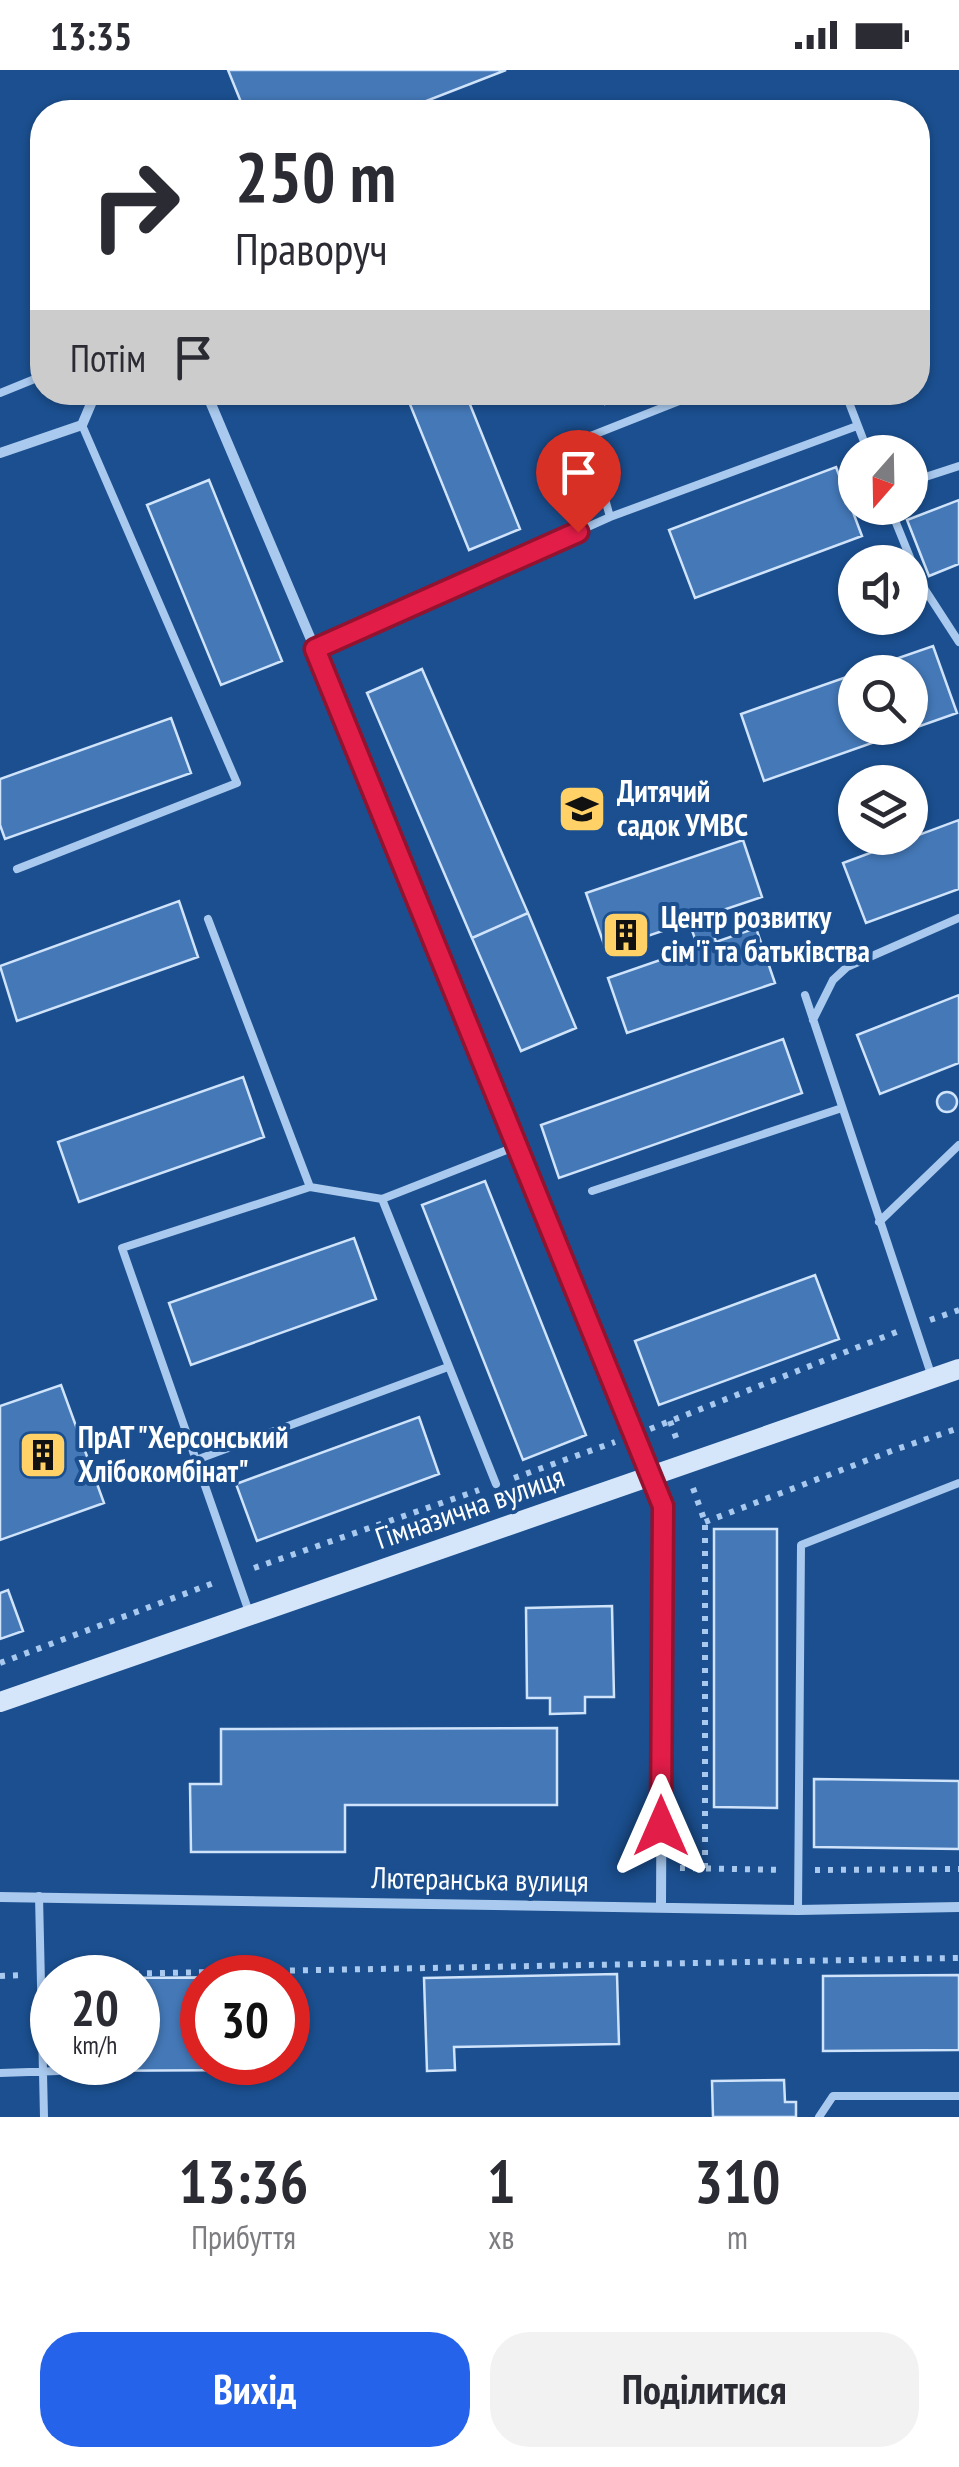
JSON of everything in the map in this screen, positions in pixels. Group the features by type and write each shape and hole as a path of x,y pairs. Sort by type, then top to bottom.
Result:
{"street":[{"path":"0,453 82,425 90,405"},
{"path":"212,405 315,649 663,1506 660,1908"},
{"name":"Гімназична вулиця","path":"0,1702 959,1368"},
{"name":"Лютеранська вулиця","path":"0,1898 798,1910 959,1907"}],"lane":[{"path":"0,393 30,381"},
{"path":"610,518 588,437 669,405"},
{"path":"849,405 861,435"},
{"path":"17,869 238,783 82,425"},
{"path":"315,649 610,518 857,426"},
{"path":"928,476 959,466"},
{"path":"897,525 920,582 959,642"},
{"path":"813,1020 832,980 847,967 959,918"},
{"path":"208,919 310,1187"},
{"path":"805,995 932,1377"},
{"path":"592,1191 842,1108"},
{"path":"879,1222 959,1145"},
{"path":"250,1614 122,1248 310,1187 382,1199 517,1146"},
{"path":"382,1199 496,1484"},
{"path":"196,1460 448,1368"},
{"path":"798,1910 800,1545 959,1483"},
{"path":"39,1896 40,1955"},
{"path":"0,2073 30,2072"},
{"path":"43,2085 44,2117"},
{"path":"819,2117 833,2096 959,2096"}],"path":[{"path":"0,1662 634,1435 959,1310"},
{"path":"670,1421 706,1522 705,1870"},
{"path":"706,1522 959,1428"},
{"path":"160,1973 959,1958"},
{"path":"0,1976 30,1975"}],"building":[{"path":"228,70 506,70 429,100 240,100"},
{"path":"410,405 470,405 520,529 469,550"},
{"path":"836,467 838,525 858,525 862,536 695,598 669,530"},
{"path":"209,480 282,661 221,685 147,505"},
{"path":"959,500 959,564 929,576 928,545 917,545 909,525 928,525 928,512"},
{"path":"933,646 957,713 928,723 928,655 907,655"},
{"path":"422,669 528,913 472,938 367,693"},
{"path":"838,680 838,745 866,745 764,781 741,714"},
{"path":"171,718 191,773 5,839 0,825 0,779"},
{"path":"959,820 959,889 866,923 843,863 865,855 928,855 928,831"},
{"name":"Центр розвитку сім'ї та батьківства","path":"743,840 762,897 708,915 716,942 756,928 775,983 627,1033 608,978 698,947 689,922 606,950 586,893"},
{"path":"179,901 198,957 17,1021 0,966"},
{"path":"528,913 576,1028 521,1051 472,938"},
{"path":"959,995 959,1063 880,1094 857,1035"},
{"path":"783,1039 802,1093 559,1178 541,1125"},
{"path":"243,1077 264,1137 79,1202 58,1142"},
{"path":"947,1092 957,1102 947,1112 937,1102"},
{"path":"485,1181 586,1435 523,1460 422,1205"},
{"path":"354,1238 376,1299 191,1365 169,1303"},
{"path":"815,1275 839,1339 659,1405 635,1341"},
{"name":"ПрАТ \"Херсонський Хлібокомбінат\"","path":"61,1385 104,1503 0,1540 0,1406"},
{"path":"419,1417 439,1474 257,1541 236,1484"},
{"path":"714,1529 777,1529 777,1808 714,1807"},
{"path":"8,1590 23,1631 0,1639 0,1593"},
{"path":"612,1606 614,1697 585,1697 585,1713 550,1714 550,1698 527,1698 526,1608"},
{"path":"557,1728 557,1805 345,1805 345,1852 191,1852 190,1784 221,1784 221,1729"},
{"path":"814,1779 959,1781 959,1849 814,1847"},
{"path":"617,1974 619,2044 454,2047 455,2070 427,2071 424,1978"},
{"path":"959,1975 959,2050 823,2051 823,1976"},
{"path":"160,1978 180,1978 180,2070 160,2070"},
{"path":"784,2080 785,2102 796,2102 796,2117 713,2117 712,2081"}],"place":[{"name":"Дитячий садок УМВС","path":"582,809"},
{"name":"Центр розвитку сім'ї та батьківства","path":"626,935"},
{"name":"ПрАТ \"Херсонський Хлібокомбінат\"","path":"43,1455"}],"route":[{"path":"578,532 315,649 663,1506 661,1826"}]}
